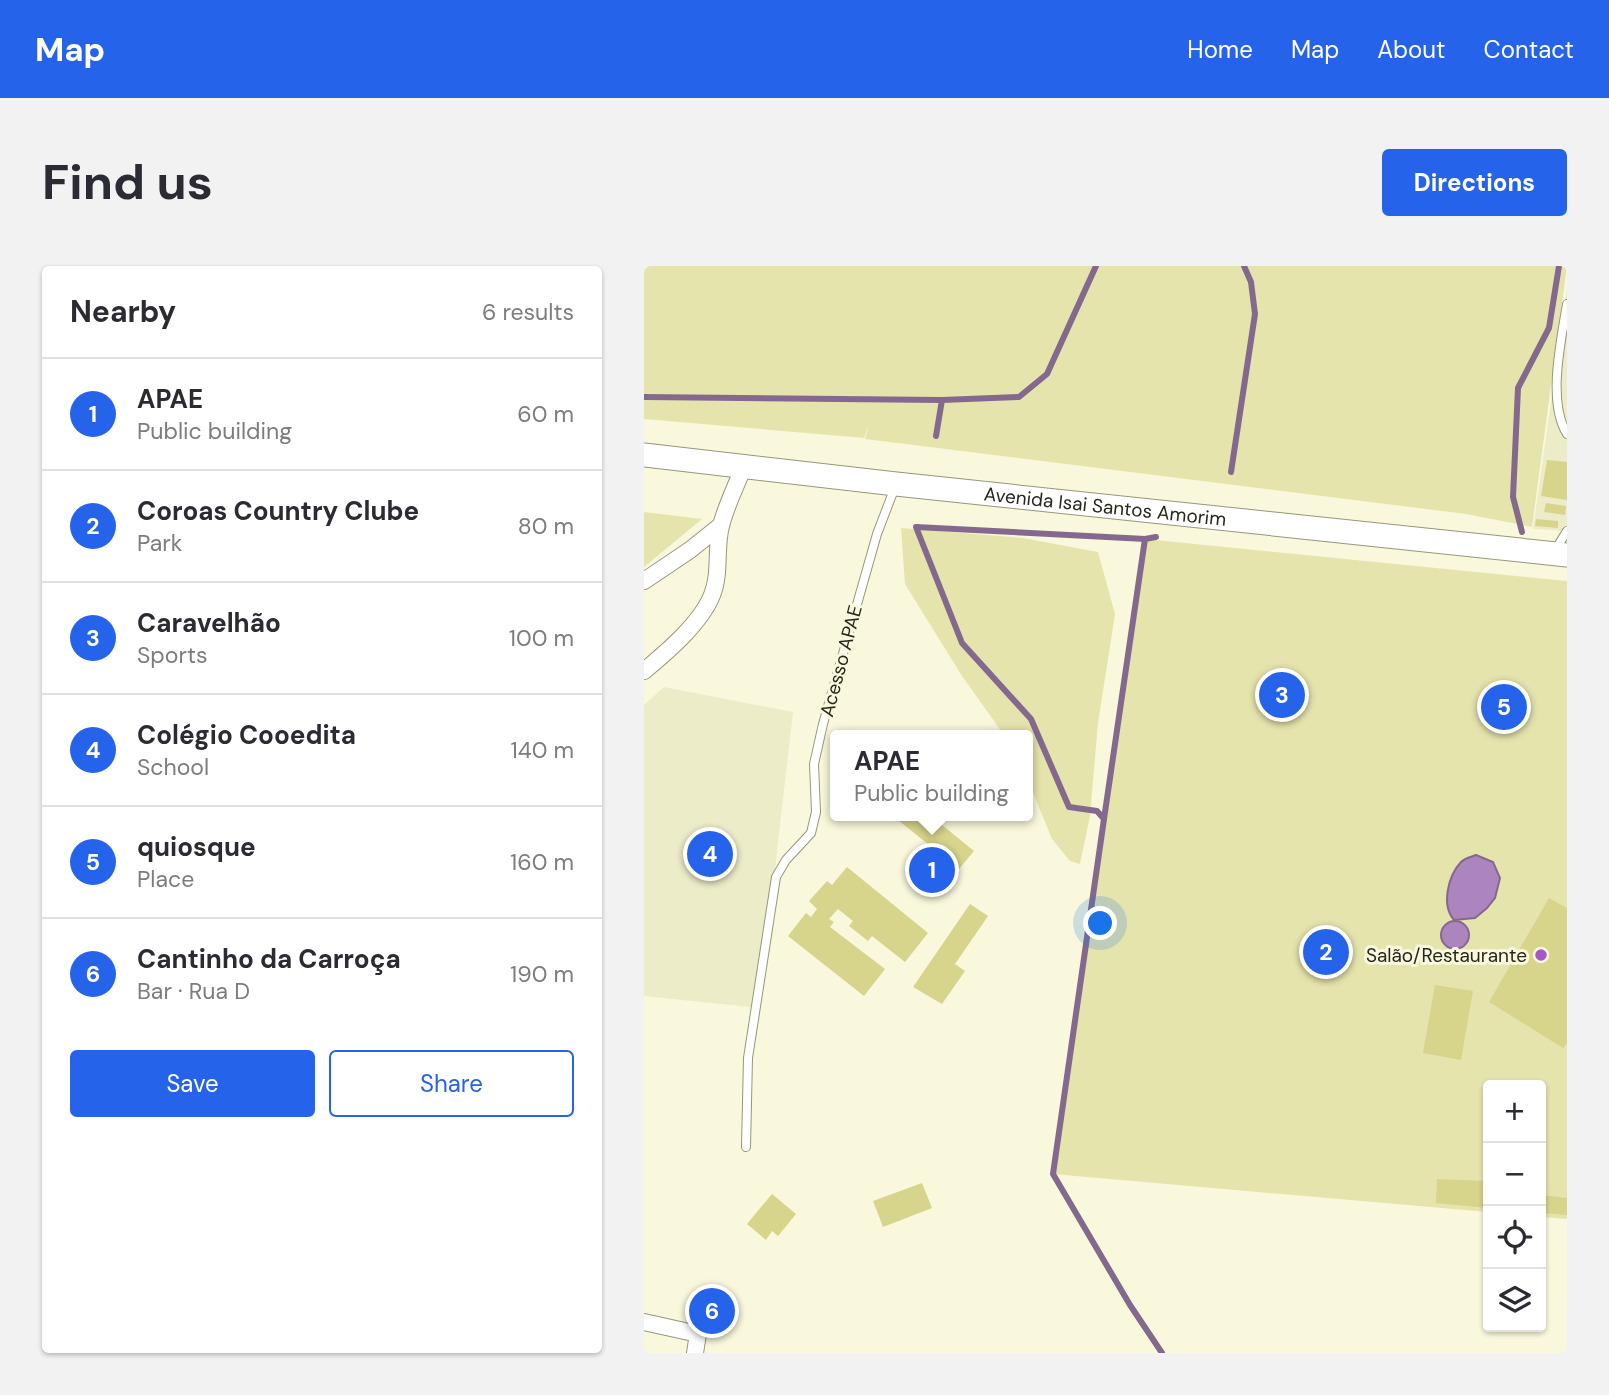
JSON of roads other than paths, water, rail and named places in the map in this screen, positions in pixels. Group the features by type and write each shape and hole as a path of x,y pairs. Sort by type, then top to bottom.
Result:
{"main road":[{"name":"Avenida Isai Santos Amorim","path":"644,454 896,484 1560,554"}],"street":[{"path":"644,671 670,649 703,611 712,596 718,572 720,526 744,465"},
{"path":"644,581 720,526"},
{"path":"644,1322 698,1334 695,1353"}],"lane":[{"path":"1567,304 1558,410 1567,435"},
{"name":"Acesso APAE","path":"746,1147 748,1058 773,893 780,868 811,833 814,822 814,764 823,724 877,534 896,484"},
{"path":"1560,554 1567,531"}],"waterway":[{"path":"936,436 942,400 1019,397 1047,374 1096,266"},
{"path":"1231,472 1255,314 1251,282 1244,266"},
{"path":"1522,532 1513,497 1518,388 1549,328 1559,266"},
{"path":"644,397 942,400"},
{"path":"1145,539 916,527 962,643 1031,719 1069,807 1097,811 1104,819 1053,1174 1130,1305 1162,1353"},
{"path":"1104,819 1145,539 1156,537"}],"place":[{"name":"Caravelhão","path":"1282,695"},
{"name":"quiosque","path":"1504,707"},
{"name":"Colégio Cooedita","path":"710,854"},
{"name":"APAE","path":"932,870"},
{"name":"Coroas Country Clube","path":"1326,952"},
{"name":"Salão/Restaurante","path":"1541,955"},
{"name":"Cantinho da Carroça","path":"712,1311"}]}
